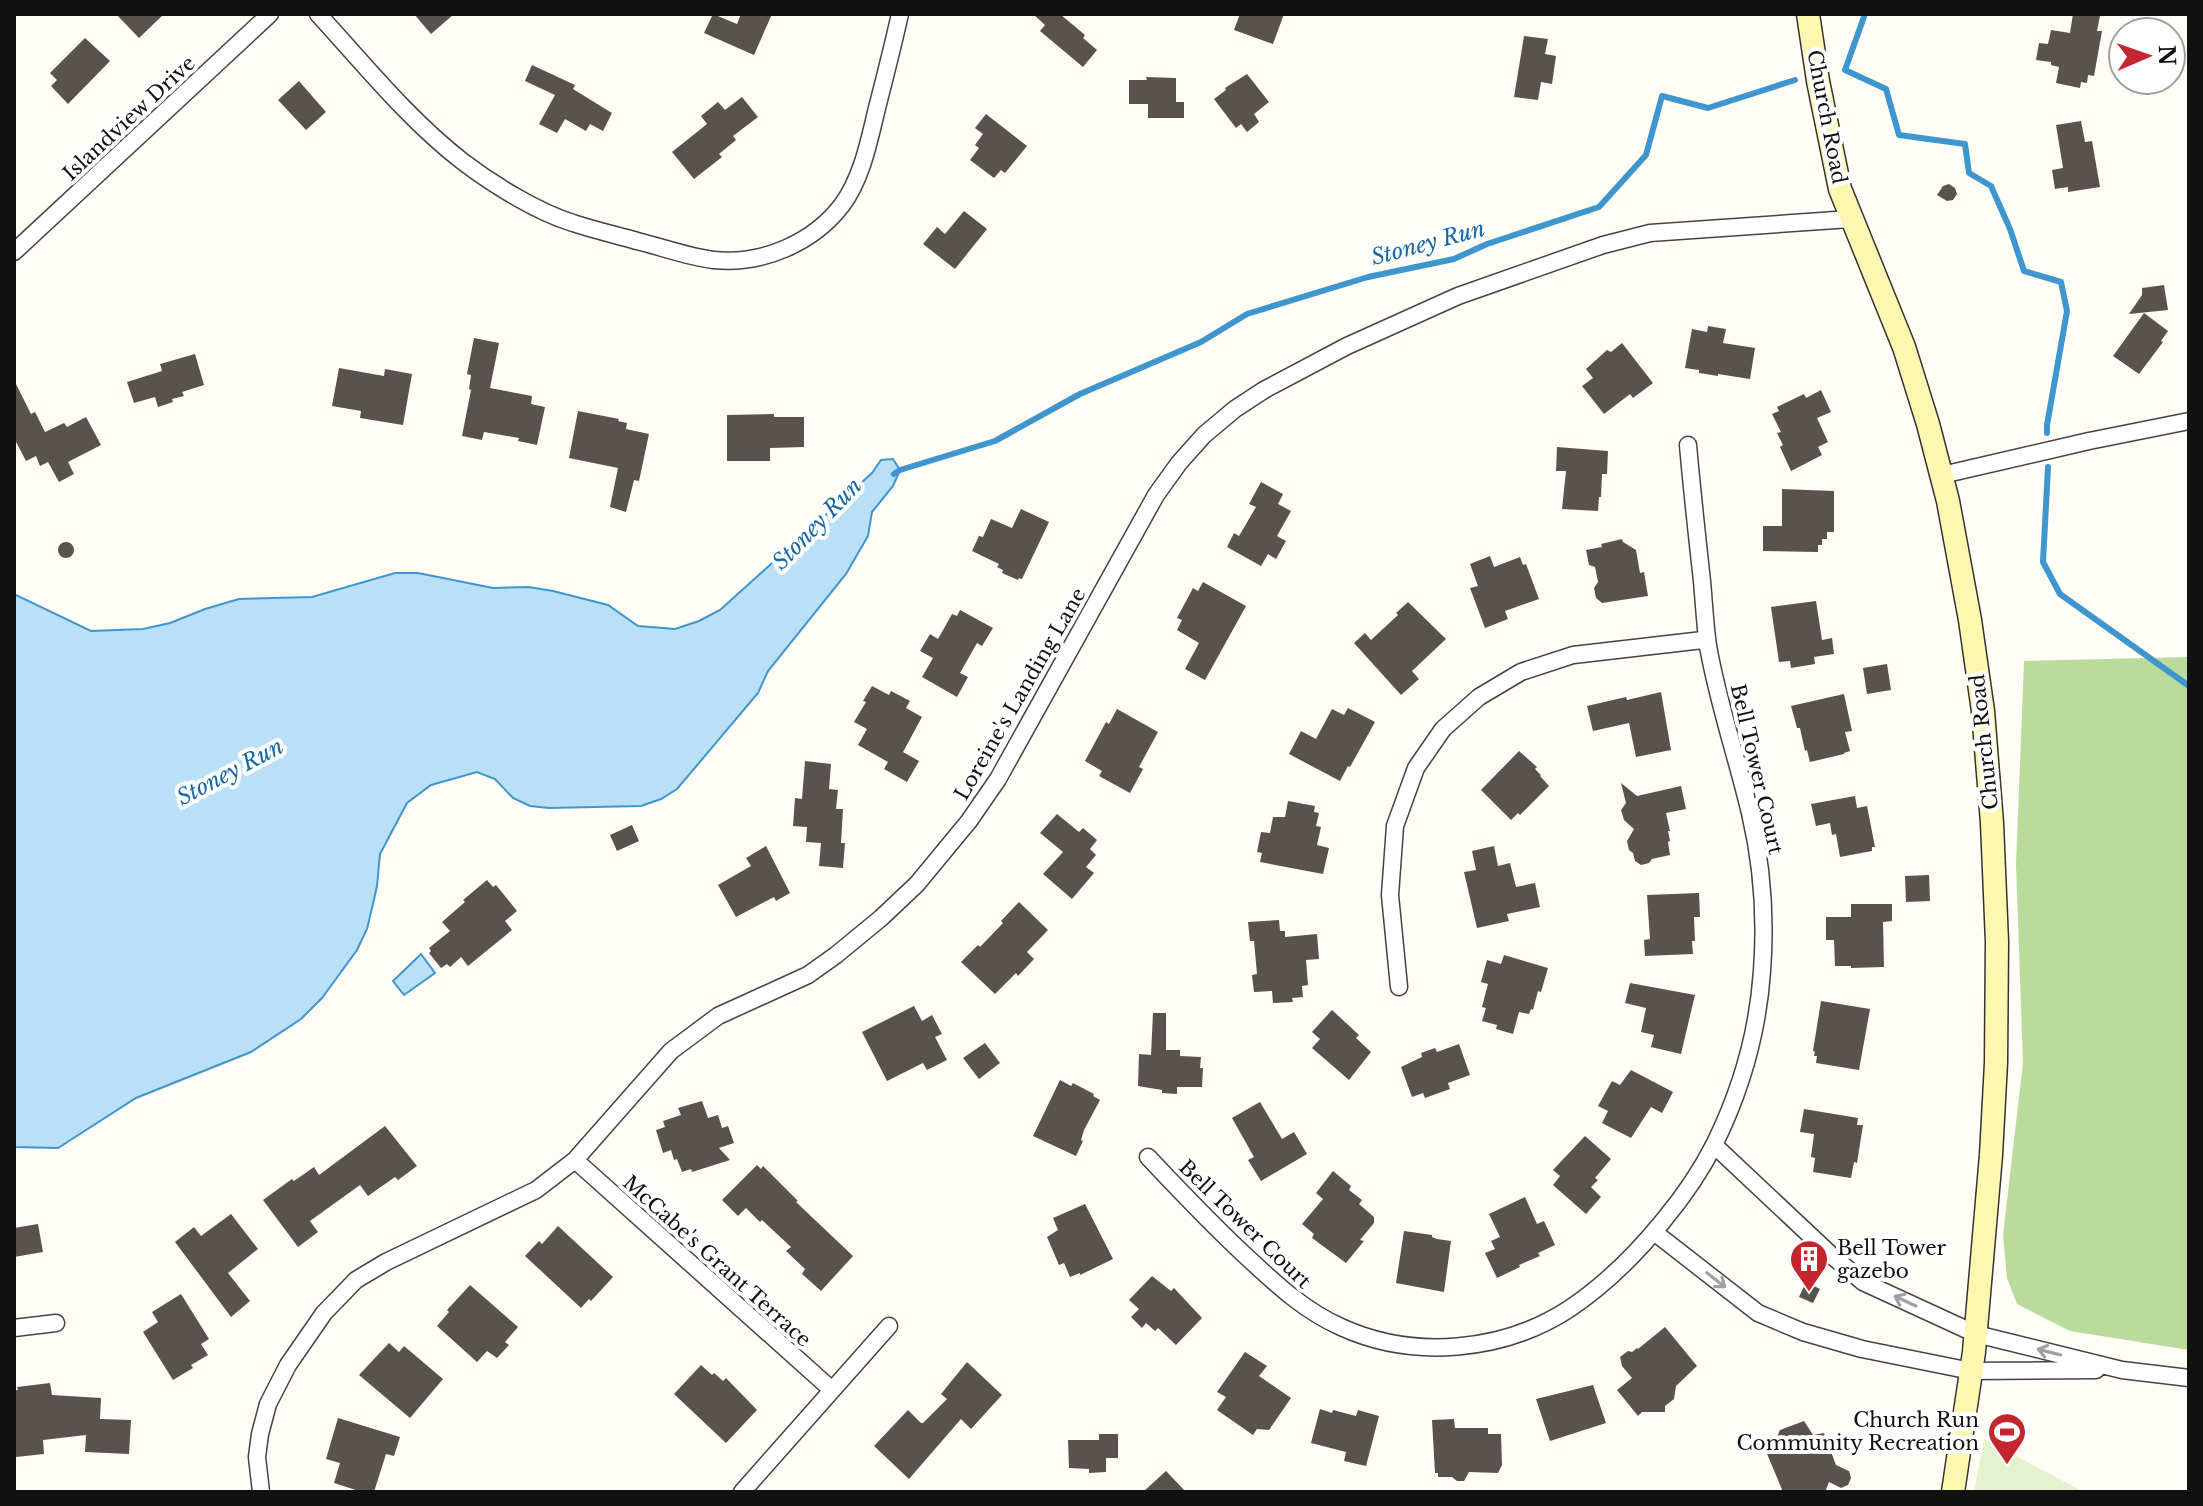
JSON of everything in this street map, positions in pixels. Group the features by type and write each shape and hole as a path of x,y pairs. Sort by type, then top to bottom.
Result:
{"main road":[{"name":"Church Road","path":"1808,14 1840,189 1904,347 1942,475 1970,620 1983,711 1997,942 1996,1063 1976,1334 1953,1492"}],"street":[{"name":"Islandview Drive","path":"14,252 270,14"},
{"path":"318,14 423,127 462,161 493,182 570,222 715,260 766,256 794,245 829,221 844,203 858,175 900,14"},
{"name":"Loreine's Landing Lane","path":"261,1492 257,1457 268,1404 288,1365 324,1313 356,1280 386,1262 536,1190 575,1160 671,1051 718,1016 808,975 881,918 917,884 969,821 998,779 1156,495 1204,435 1235,409 1347,346 1458,296 1603,245 1650,233 1850,219"},
{"path":"1942,475 2189,421"},
{"name":"Bell Tower Court","path":"1148,1157 1228,1240 1286,1294 1314,1314 1376,1340 1414,1346 1447,1348 1487,1343 1552,1319 1611,1276 1654,1232 1685,1193 1714,1145 1738,1088 1755,1025 1762,971 1763,906 1759,859 1750,814 1708,646 1688,445"},
{"path":"1399,987 1390,895 1395,826 1416,768 1443,729 1479,697 1521,672 1573,655 1703,640 1708,646"},
{"path":"1714,1145 1863,1282 1976,1334 2122,1370 2189,1378"},
{"name":"McCabe's Grant Terrace","path":"575,1160 832,1390"},
{"path":"1654,1232 1758,1313 1803,1332 1862,1349 1971,1371 2122,1370"},
{"path":"14,1328 56,1323"},
{"path":"742,1492 889,1326"}],"green space":[{"path":"2189,657 2189,1350 2070,1331 2017,1304 2007,1278 2003,1235 2023,1063 2016,865 2024,661"},
{"name":"Church Run Community Recreation","path":"1984,1439 2084,1492 1974,1492"}],"water":[{"path":"893,459 900,470 893,486 872,512 868,536 846,574 768,671 758,693 677,789 641,806 549,808 530,806 513,798 495,779 477,772 431,785 407,803 380,854 377,886 367,929 357,950 322,998 301,1019 251,1052 136,1098 58,1148 14,1147 14,594 91,631 143,629 239,599 312,597 395,573 418,573 493,588 529,587 553,591 608,605 638,626 675,629 720,610 872,473 881,460"},
{"path":"421,954 435,973 404,995 393,981"}],"building":[{"path":"116,14 164,14 139,38"},
{"path":"414,14 454,14 431,34"},
{"path":"713,14 737,24 741,14 772,14 754,55 704,33"},
{"path":"1033,14 1060,14 1097,50 1083,67 1040,31 1045,25"},
{"path":"1240,14 1284,14 1273,44 1234,30"},
{"path":"2073,14 2100,16 2097,31 2102,31 2094,76 2088,75 2087,83 2081,82 2080,88 2056,83 2059,67 2051,65 2051,62 2036,60 2039,43 2048,44 2051,30 2070,33"},
{"path":"1524,36 1548,39 1545,54 1556,56 1552,84 1541,82 1538,100 1514,97"},
{"path":"85,38 110,61 68,104 51,86 57,80 50,73"},
{"path":"532,65 575,85 573,89 612,113 603,131 590,124 586,131 565,119 557,133 539,124 555,95 525,81"},
{"path":"1247,74 1269,102 1254,114 1259,122 1247,132 1241,124 1236,128 1214,99"},
{"path":"1146,77 1176,78 1176,102 1184,102 1184,118 1148,118 1148,104 1129,104 1129,80 1147,80"},
{"path":"299,81 326,112 306,130 278,100"},
{"path":"742,97 758,117 733,136 736,140 719,154 722,157 694,179 672,152 707,124 701,116 718,102 725,110"},
{"path":"986,114 1027,146 1005,173 1001,170 994,178 970,160 979,148 975,145 983,134 975,128"},
{"path":"2081,121 2085,142 2092,141 2100,187 2068,192 2068,187 2055,189 2052,170 2063,168 2056,125"},
{"path":"1949,184 1957,194 1953,200 1947,201 1937,195 1943,186"},
{"path":"964,211 987,229 955,269 923,244 937,227 945,234"},
{"path":"2164,285 2168,310 2129,314 2142,295 2142,288"},
{"path":"2144,313 2168,331 2139,374 2113,356"},
{"path":"1708,326 1726,329 1723,343 1755,348 1750,379 1699,373 1699,370 1685,368 1692,329 1707,332"},
{"path":"474,338 499,343 490,388 532,396 531,404 545,407 537,445 518,441 519,438 484,432 482,440 462,436 471,390 471,375 467,374"},
{"path":"1622,343 1653,383 1633,398 1630,394 1604,414 1582,386 1593,378 1586,369 1607,350 1611,352"},
{"path":"195,354 204,385 182,392 184,396 158,407 155,397 134,403 127,382 162,371 160,364"},
{"path":"339,368 384,376 385,369 412,374 403,425 360,418 361,411 332,406"},
{"path":"14,380 31,414 35,412 45,432 64,423 67,427 86,417 101,445 68,462 74,474 59,482 48,462 40,466 36,456 26,461 14,438"},
{"path":"1821,390 1831,412 1817,418 1828,442 1818,447 1822,455 1791,471 1780,447 1783,445 1777,433 1781,432 1772,414 1779,411 1777,407"},
{"path":"578,411 619,419 627,423 626,429 649,434 639,481 634,480 626,512 610,507 618,468 569,458"},
{"path":"774,414 774,417 804,417 804,447 770,448 770,461 727,461 727,415"},
{"path":"1557,447 1608,451 1607,474 1602,474 1598,511 1562,509 1566,471 1556,471"},
{"path":"1261,482 1283,494 1278,504 1291,511 1277,536 1286,541 1276,559 1268,554 1261,566 1227,547 1234,533 1239,536 1256,507 1249,504"},
{"path":"1782,489 1834,491 1834,532 1827,532 1827,539 1822,539 1822,545 1818,545 1818,552 1763,551 1763,526 1782,526"},
{"path":"1021,509 1049,522 1022,579 1018,580 1002,573 1003,570 997,567 999,564 972,551 991,519 1012,528"},
{"path":"1622,539 1636,550 1648,596 1602,603 1596,598 1594,588 1598,582 1595,567 1589,565 1586,550"},
{"path":"63,542 69,542 74,550 72,556 63,558 58,553 58,547"},
{"path":"1490,556 1494,567 1520,557 1523,565 1526,564 1539,599 1505,611 1508,619 1485,628 1470,588 1478,586 1470,564"},
{"path":"1203,582 1246,606 1205,680 1185,669 1199,643 1177,630 1182,620 1177,618 1193,588 1198,591"},
{"path":"1816,601 1822,640 1832,638 1834,654 1814,657 1815,664 1791,668 1790,661 1779,662 1771,607"},
{"path":"1408,602 1446,639 1412,671 1419,679 1401,695 1354,643 1365,633 1371,640"},
{"path":"960,610 993,628 982,646 977,643 960,673 968,677 957,697 922,677 933,658 920,651 930,634 938,639 952,614 957,616"},
{"path":"1887,664 1891,690 1867,694 1863,668"},
{"path":"872,686 910,701 906,708 922,717 903,752 919,761 907,782 884,769 888,762 858,745 867,729 854,722"},
{"path":"1661,692 1671,750 1636,757 1629,723 1593,731 1587,706"},
{"path":"1844,694 1852,731 1845,732 1850,751 1810,762 1791,706"},
{"path":"1348,708 1375,722 1340,781 1289,754 1301,731 1316,739 1332,709 1344,715"},
{"path":"1117,709 1158,732 1139,767 1143,769 1130,793 1099,776 1102,771 1085,761 1106,722 1109,724"},
{"path":"1519,751 1537,767 1535,769 1549,786 1511,820 1481,790"},
{"path":"805,761 831,764 829,789 838,790 836,809 843,809 843,868 819,866 821,843 806,842 807,827 793,826 795,798 802,799"},
{"path":"1621,783 1637,796 1681,786 1686,809 1666,813 1670,855 1641,865 1635,861 1627,841 1634,829 1624,820 1621,810 1626,803"},
{"path":"1855,796 1857,808 1867,806 1875,847 1872,851 1840,857 1836,834 1832,835 1830,823 1816,826 1811,804"},
{"path":"1288,801 1315,806 1314,812 1319,813 1316,826 1321,827 1317,845 1329,848 1323,874 1260,862 1262,853 1257,852 1261,832 1270,833 1273,817 1285,817"},
{"path":"1057,814 1079,832 1083,828 1097,840 1090,849 1096,855 1086,867 1094,873 1072,899 1043,874 1063,852 1040,833"},
{"path":"632,825 639,841 617,851 610,835"},
{"path":"766,846 790,893 776,901 774,897 736,917 718,885 751,866 746,858"},
{"path":"1494,846 1498,866 1510,863 1516,887 1535,883 1540,907 1507,914 1509,921 1477,928 1464,872 1476,870 1472,851"},
{"path":"1929,875 1930,901 1906,902 1905,876"},
{"path":"487,880 493,887 496,885 517,911 505,921 512,930 468,966 461,957 450,967 447,964 441,968 429,953 429,948 450,931 442,922"},
{"path":"1699,893 1700,917 1694,917 1693,954 1645,956 1644,940 1650,939 1647,895"},
{"path":"1019,902 1048,930 1027,952 1034,959 995,994 961,962 978,945 980,947"},
{"path":"1851,904 1892,904 1892,921 1883,922 1884,967 1835,966 1834,940 1826,940 1826,917 1851,917"},
{"path":"1279,920 1280,931 1285,931 1285,937 1317,934 1319,959 1306,960 1308,985 1302,986 1303,997 1292,998 1293,1002 1273,1003 1272,991 1254,992 1252,975 1257,974 1254,941 1250,941 1248,922"},
{"path":"1504,955 1548,968 1533,1010 1529,1014 1519,1012 1513,1034 1482,1021 1488,984 1481,982 1487,960 1501,964"},
{"path":"1630,983 1695,995 1681,1054 1651,1047 1654,1035 1641,1032 1646,1008 1625,1003"},
{"path":"1821,1001 1870,1009 1859,1070 1816,1063 1817,1056 1813,1051"},
{"path":"914,1006 922,1021 932,1015 942,1034 935,1037 947,1060 927,1070 923,1063 887,1081 862,1032"},
{"path":"1332,1010 1359,1035 1356,1038 1371,1052 1349,1080 1312,1048 1320,1039 1312,1032"},
{"path":"1153,1013 1166,1013 1166,1050 1180,1050 1180,1056 1201,1057 1202,1087 1177,1087 1177,1094 1138,1086 1139,1054 1151,1055"},
{"path":"985,1043 1000,1063 979,1079 963,1058"},
{"path":"1459,1044 1470,1075 1448,1083 1450,1089 1425,1098 1423,1093 1412,1097 1401,1067 1422,1057 1421,1053 1435,1048 1437,1052"},
{"path":"1631,1070 1673,1092 1662,1113 1651,1107 1631,1138 1602,1123 1608,1111 1598,1106 1612,1081 1620,1085"},
{"path":"1060,1080 1071,1086 1073,1083 1100,1100 1084,1130 1076,1156 1033,1136"},
{"path":"702,1101 708,1118 718,1115 722,1128 728,1126 734,1143 719,1148 730,1160 692,1172 691,1169 682,1172 671,1150 663,1153 656,1130 665,1127 663,1121 681,1115 678,1108"},
{"path":"1260,1102 1282,1139 1294,1132 1307,1154 1261,1181 1248,1160 1254,1157 1232,1118"},
{"path":"1804,1109 1858,1118 1857,1125 1863,1125 1857,1163 1854,1162 1851,1178 1813,1172 1814,1134 1800,1132"},
{"path":"385,1126 417,1166 368,1196 360,1185 310,1221 318,1232 298,1247 263,1200 314,1167 319,1175"},
{"path":"1585,1136 1611,1159 1595,1178 1598,1180 1591,1187 1601,1197 1586,1214 1553,1185 1560,1176 1553,1170"},
{"path":"757,1165 761,1169 763,1166 853,1256 821,1291 802,1274 805,1269 786,1251 791,1247 762,1220 760,1222 746,1208 738,1216 722,1200"},
{"path":"1333,1171 1351,1186 1349,1190 1362,1200 1359,1204 1374,1217 1374,1223 1360,1240 1364,1241 1346,1263 1312,1238 1314,1234 1302,1224 1323,1199 1316,1193"},
{"path":"1525,1197 1537,1224 1544,1221 1555,1245 1497,1278 1485,1253 1495,1249 1491,1241 1500,1237 1489,1214"},
{"path":"1085,1204 1113,1259 1070,1277 1064,1263 1059,1265 1047,1237 1058,1230 1053,1218"},
{"path":"231,1214 258,1249 228,1273 250,1301 231,1317 175,1242 194,1227 201,1236"},
{"path":"38,1224 43,1252 14,1257 14,1228"},
{"path":"558,1226 613,1277 581,1308 525,1256 539,1241 542,1244"},
{"path":"1404,1231 1451,1241 1444,1292 1396,1283"},
{"path":"1152,1276 1171,1291 1174,1288 1202,1318 1176,1345 1158,1328 1155,1331 1146,1323 1142,1328 1131,1317 1139,1309 1129,1300"},
{"name":"Bell Tower gazebo","path":"1806,1282 1820,1289 1813,1303 1799,1297"},
{"path":"470,1285 518,1327 505,1342 509,1345 497,1358 487,1351 477,1362 437,1326"},
{"path":"181,1294 209,1339 201,1344 208,1355 173,1380 143,1332 158,1322 152,1312"},
{"path":"1665,1327 1697,1366 1676,1386 1674,1399 1665,1406 1665,1412 1642,1412 1638,1416 1617,1390 1632,1378 1622,1366 1620,1357 1638,1349"},
{"path":"389,1343 399,1352 404,1346 443,1379 410,1418 359,1375"},
{"path":"1245,1352 1267,1366 1259,1376 1291,1398 1269,1430 1257,1429 1253,1435 1217,1410 1226,1397 1217,1392"},
{"path":"967,1362 1002,1395 971,1429 961,1419 909,1479 874,1446 908,1410 923,1423 947,1399 941,1394"},
{"path":"701,1365 723,1381 726,1378 757,1410 726,1443 674,1394"},
{"path":"50,1383 52,1395 101,1398 100,1419 131,1420 129,1454 85,1452 86,1435 43,1440 44,1454 16,1457 14,1390"},
{"path":"1593,1385 1606,1423 1550,1441 1536,1399"},
{"path":"1320,1409 1356,1416 1358,1410 1379,1416 1366,1466 1344,1461 1346,1452 1311,1443"},
{"path":"338,1418 400,1437 394,1456 386,1454 374,1492 362,1492 334,1483 340,1463 326,1459"},
{"path":"1454,1419 1455,1428 1488,1428 1488,1434 1501,1434 1502,1465 1498,1473 1469,1472 1464,1481 1438,1477 1435,1473 1432,1420"},
{"path":"1804,1421 1813,1435 1824,1433 1836,1465 1849,1471 1851,1478 1848,1485 1841,1488 1829,1482 1825,1492 1783,1492 1765,1449 1773,1446 1780,1430"},
{"path":"1099,1434 1118,1434 1118,1458 1106,1458 1106,1472 1089,1473 1089,1469 1069,1468 1068,1440 1099,1440"},
{"path":"1166,1471 1186,1492 1143,1492"}],"waterway":[{"path":"1865,14 1845,70 1886,89 1899,135 1965,144 1969,173 1991,186 2024,271 2061,282 2067,311 2047,433"},
{"name":"Stoney Run","path":"894,474 995,441 1080,394 1201,342 1247,314 1368,277 1454,259 1487,244 1599,207 1646,155 1662,96 1708,108 1795,80"},
{"path":"2048,467 2043,562 2060,594 2189,686"}],"place":[{"name":"Bell Tower gazebo","path":"1809,1293"},
{"name":"Church Run Community Recreation","path":"2007,1466"}]}
